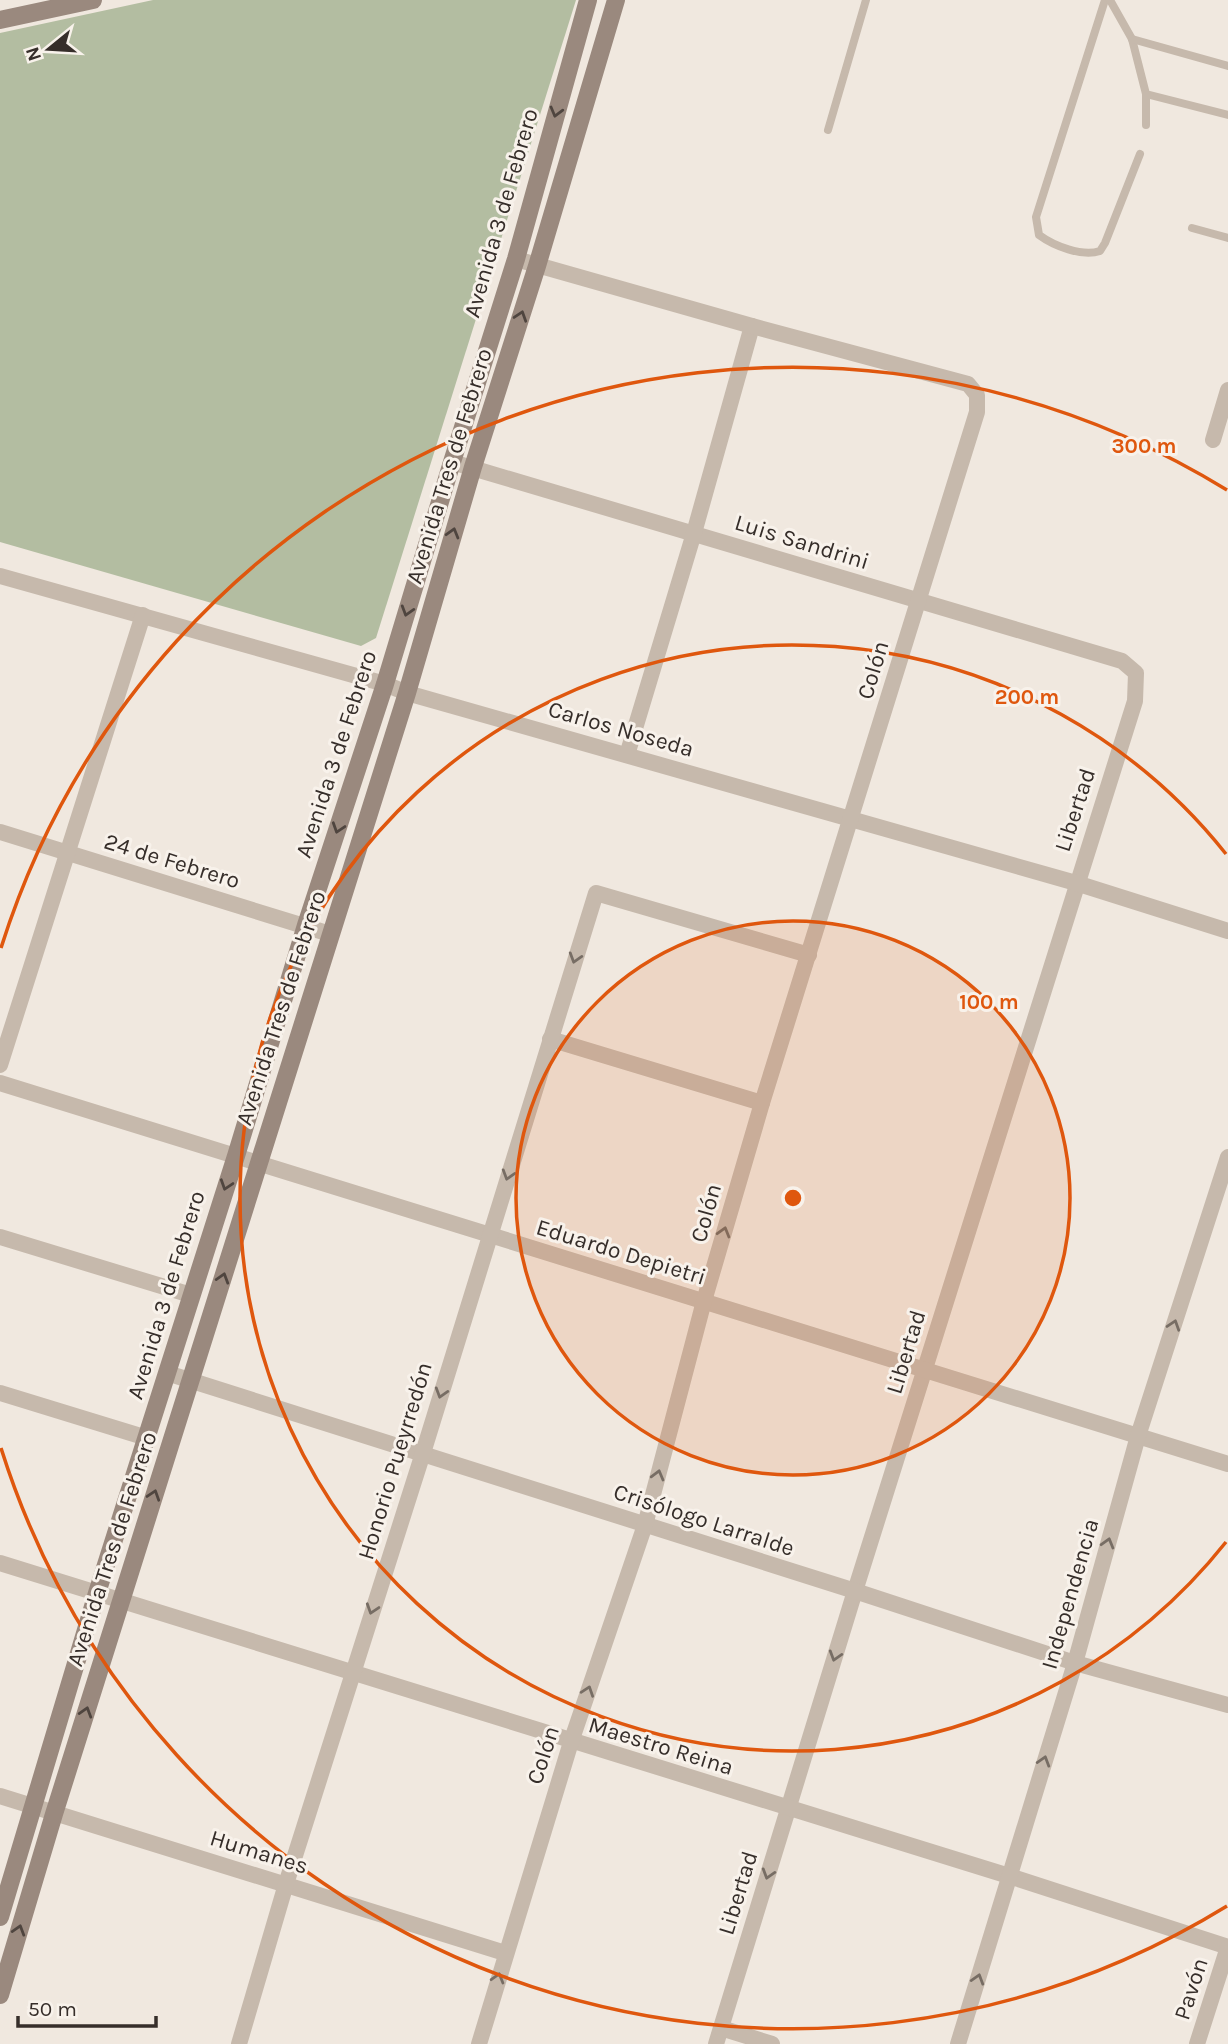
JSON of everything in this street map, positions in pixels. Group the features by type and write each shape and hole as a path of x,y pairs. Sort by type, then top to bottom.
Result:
{"main road":[{"path":"0,20 93,0"},
{"name":"Avenida 3 de Febrero","path":"0,1917 96,1593 236,1156 306,925 386,684 516,259 588,0"},
{"name":"Avenida Tres de Febrero","path":"0,1995 54,1814 407,693 472,467 537,266 616,0"}],"street":[{"path":"516,259 752,326 694,533 627,755"},
{"name":"Colón","path":"479,2044 571,1742 645,1525 704,1301 762,1103 977,412 977,395 968,384 752,326"},
{"path":"1213,440 1228,390"},
{"name":"Luis Sandrini","path":"452,462 1122,661 1136,673"},
{"name":"Carlos Noseda","path":"0,576 1076,883 1228,931"},
{"path":"0,1065 142,615"},
{"name":"Libertad","path":"716,2044 855,1591 1135,701 1136,673"},
{"name":"24 de Febrero","path":"0,832 330,934"},
{"name":"Honorio Pueyrredón","path":"239,2044 286,1884 596,893 809,955"},
{"path":"550,1039 762,1103"},
{"name":"Eduardo Depietri","path":"0,1083 1228,1464"},
{"name":"Independencia","path":"958,2044 1075,1663 1138,1436 1228,1157"},
{"path":"0,1237 191,1296"},
{"name":"Crisólogo Larralde","path":"167,1373 1075,1663 1228,1705"},
{"path":"0,1393 147,1438"},
{"name":"Maestro Reina","path":"0,1563 1009,1876 1228,1947"},
{"name":"Humanes","path":"0,1796 505,1953"},
{"name":"Pavón","path":"1197,2044 1228,1947"},
{"path":"721,2028 772,2044"}],"lane":[{"path":"828,130 866,0"},
{"path":"1107,0 1132,38 1146,94 1146,125"},
{"path":"1107,0 1036,217 1039,234 1045,239 1086,254 1100,251 1140,154"},
{"path":"1132,38 1228,66"},
{"path":"1146,94 1228,115"},
{"path":"1192,228 1228,238"}],"green space":[{"path":"153,0 576,0 376,638 361,646 0,542 0,33"}]}
